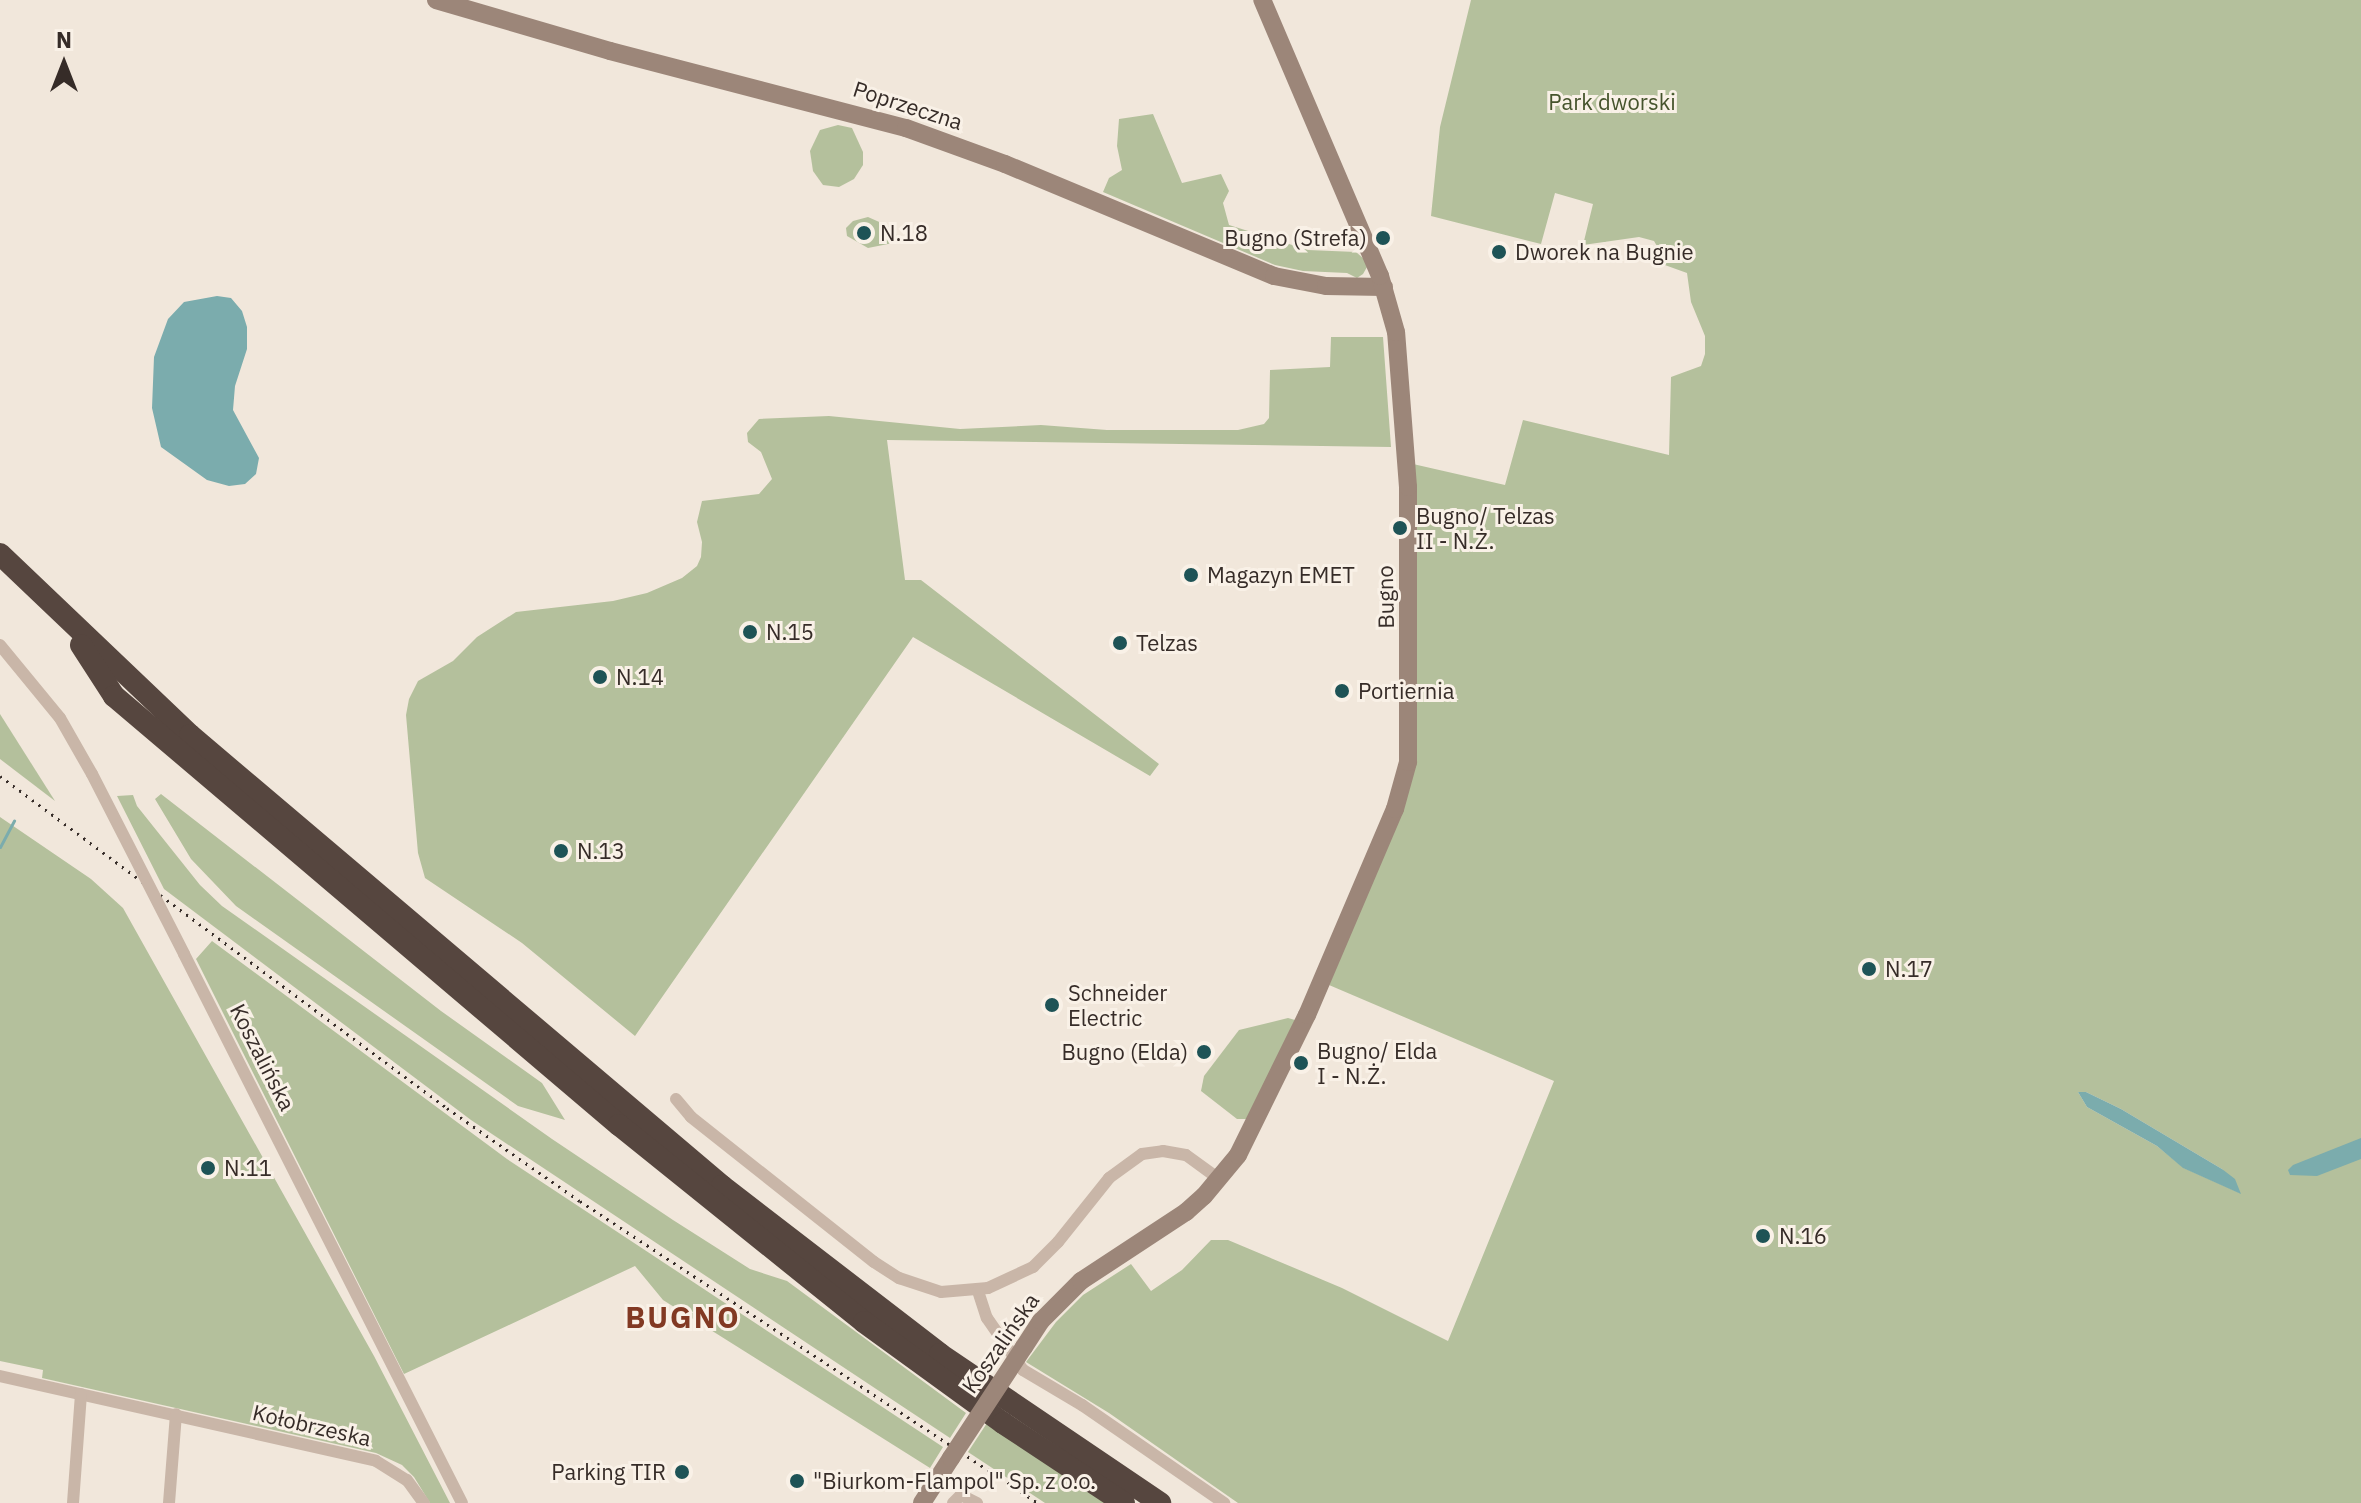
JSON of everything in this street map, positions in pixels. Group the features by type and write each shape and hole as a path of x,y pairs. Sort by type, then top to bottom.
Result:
{"highway":[{"path":"0,554 190,735 722,1186 953,1363 1160,1503"},
{"path":"60,614 114,696 771,1251 1003,1423 1124,1503"}],"street":[{"name":"Poprzeczna","path":"436,0 610,51 906,128 1005,164 1258,270 1308,284 1384,287"},
{"name":"Bugno","path":"1219,1179 1249,1137 1307,1015 1395,809 1408,762 1407,456 1396,332 1384,287 1262,0"},
{"name":"Koszalińska","path":"0,645 60,718 92,774 462,1503"},
{"path":"676,1099 691,1117 874,1262 919,1287 941,1292 978,1291 1003,1284 1033,1267 1058,1242 1109,1178 1142,1154 1163,1151 1186,1155 1219,1179"},
{"name":"Koszalińska","path":"922,1503 1041,1321 1081,1281 1166,1227 1219,1179"},
{"path":"978,1291 987,1318 1023,1370 1082,1405 1224,1503"},
{"name":"Kołobrzeska","path":"0,1376 376,1461 407,1480 424,1503"},
{"path":"73,1503 81,1394"},
{"path":"169,1503 176,1414"},
{"path":"953,1503 961,1495 973,1500"}],"green space":[{"name":"Park dworski","path":"1471,0 2361,0 2361,1503 1238,1503 1109,1413 1026,1362 1056,1322 1083,1295 1131,1264 1151,1291 1182,1270 1211,1240 1228,1240 1342,1288 1448,1341 1554,1081 1329,985 1401,811 1413,464 1505,485 1523,420 1669,455 1671,377 1701,366 1705,336 1691,302 1687,273 1662,264 1661,253 1654,241 1639,237 1583,245 1593,204 1555,193 1541,244 1431,216 1440,127","holes":["2078,1092 2086,1092 2121,1109 2222,1169 2240,1193 2184,1168 2157,1146 2087,1107"]},
{"path":"1153,114 1182,183 1221,174 1229,191 1223,203 1229,225 1308,250 1356,252 1367,267 1363,274 1357,278 1347,273 1303,271 1275,265 1103,192 1109,178 1122,170 1117,146 1119,119"},
{"path":"838,125 852,128 863,152 863,165 854,179 839,187 823,185 813,171 810,151 820,130"},
{"path":"868,217 895,229 897,238 893,243 868,248 847,236 846,228 853,221"},
{"path":"1331,337 1383,337 1391,447 887,440 905,580 921,580 1159,764 1150,776 913,637 635,1036 522,943 425,878 418,853 406,715 409,699 418,681 453,661 477,637 516,612 613,601 647,593 682,578 697,566 701,557 702,542 697,522 702,501 759,494 772,479 761,452 748,442 747,433 759,419 829,416 960,429 1041,425 1107,430 1238,430 1264,424 1269,418 1270,370 1330,367"},
{"path":"0,714 55,801 0,759"},
{"path":"161,794 441,1011 542,1083 565,1120 518,1106 236,906 191,859 155,799"},
{"path":"133,795 137,806 200,885 222,906 552,1139 673,1220 750,1269 787,1281 966,1413 950,1438 471,1120 164,889 117,796"},
{"path":"0,817 91,879 123,908 374,1356 450,1503 430,1503 414,1477 402,1465 376,1453 42,1378 43,1370 0,1361"},
{"path":"212,941 507,1159 943,1447 930,1468 663,1300 635,1266 404,1374 196,959"},
{"path":"1288,1018 1295,1020 1249,1119 1237,1119 1201,1091 1204,1076 1239,1030"},
{"path":"987,1423 1107,1503 1045,1503 968,1452"}],"water":[{"path":"217,296 231,298 242,311 247,327 247,349 235,386 233,410 259,458 256,474 245,484 229,486 207,480 161,447 152,408 154,357 168,319 184,302"},
{"path":"2078,1092 2086,1092 2121,1109 2222,1169 2235,1179 2241,1194 2183,1168 2157,1146 2087,1107"},
{"path":"2361,1138 2361,1159 2317,1176 2290,1175 2288,1170 2293,1165"}],"waterway":[{"path":"0,847 14,821"}],"railway":[{"path":"0,776 447,1108 580,1201 1038,1503"}],"place":[{"name":"N.18","path":"864,233"},
{"name":"Bugno (Strefa)","path":"1383,238"},
{"name":"Dworek na Bugnie","path":"1499,252"},
{"name":"Bugno/ Telzas II - N.Ż.","path":"1400,528"},
{"name":"Magazyn EMET","path":"1191,575"},
{"name":"N.15","path":"750,632"},
{"name":"Telzas","path":"1120,643"},
{"name":"N.14","path":"600,677"},
{"name":"Portiernia","path":"1342,691"},
{"name":"N.13","path":"561,851"},
{"name":"N.17","path":"1869,969"},
{"name":"Schneider Electric","path":"1052,1005"},
{"name":"Bugno (Elda)","path":"1204,1052"},
{"name":"Bugno/ Elda I - N.Ż.","path":"1301,1063"},
{"name":"N.11","path":"208,1168"},
{"name":"N.16","path":"1763,1236"},
{"name":"Parking TIR","path":"682,1472"},
{"name":"\"Biurkom-Flampol\" Sp. z o.o.","path":"797,1481"}],"district":[{"name":"BUGNO","path":"683,1317"}]}
